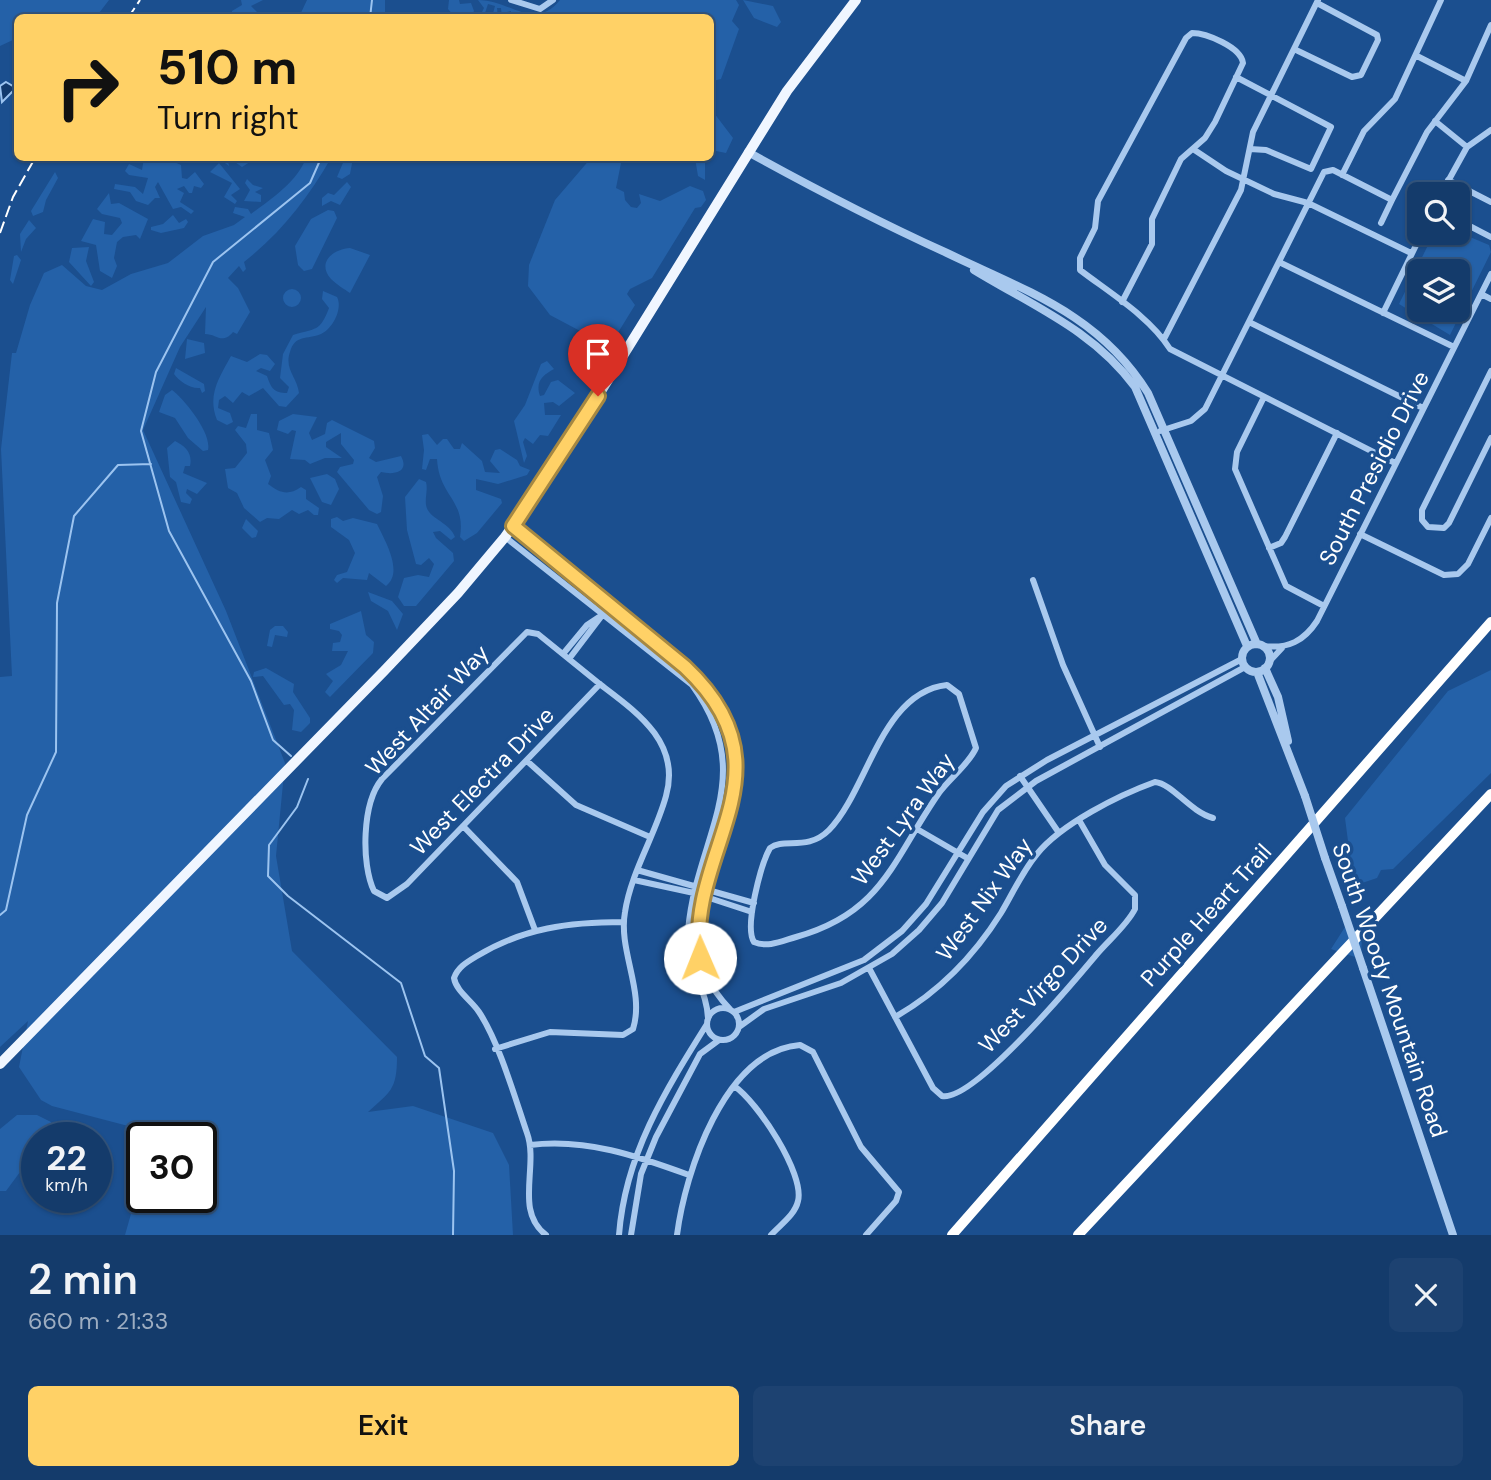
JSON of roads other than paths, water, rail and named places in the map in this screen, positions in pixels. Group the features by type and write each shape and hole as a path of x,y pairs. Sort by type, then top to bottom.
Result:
{"highway":[{"name":"Purple Heart Trail","path":"952,1235 1491,622"},
{"path":"1078,1235 1491,794"}],"main road":[{"path":"0,1064 458,593 505,537 562,453 748,152 809,60 856,0"}],"street":[{"path":"511,0 540,9 553,0"},
{"path":"1342,175 1364,131 1395,99 1441,0"},
{"path":"1164,340 1245,180 1253,132 1272,95 1294,49 1318,1 1377,35 1378,40 1361,75 1352,77 1294,49"},
{"path":"1381,223 1435,121 1448,108 1466,81 1491,25"},
{"path":"1122,302 1152,244 1152,219 1182,158 1215,122 1243,63 1242,56 1200,33 1192,33 1186,38 1149,110 1135,128 1098,201 1095,228 1080,258 1080,270 1122,302 1164,340 1170,349 1395,463"},
{"path":"1417,56 1466,81"},
{"path":"1236,77 1328,123 1331,132 1311,169 1266,150 1250,149"},
{"path":"1435,121 1467,147"},
{"path":"1491,130 1467,147 1448,180 1491,202"},
{"path":"1193,149 1274,194 1308,203 1411,253"},
{"path":"748,152 947,254 1063,309 1102,336 1137,376 1261,645"},
{"path":"1161,431 1198,417 1223,376 1324,172 1333,170 1392,200"},
{"path":"1470,226 1491,237"},
{"path":"1382,313 1415,245"},
{"path":"1279,262 1454,347"},
{"name":"South Presidio Drive","path":"1263,668 1282,648 1305,636 1324,607 1491,274"},
{"path":"1481,293 1491,299"},
{"path":"1249,322 1423,408"},
{"path":"1491,371 1422,510 1422,520 1428,527 1444,528 1449,523 1491,439"},
{"path":"1264,397 1237,452 1236,469 1286,586 1324,607"},
{"path":"631,1235 635,1201 645,1160 696,1061 706,1047 719,1040 730,1039 739,1027 764,1009 841,983 869,969 907,941 932,916 998,810 1028,787 1244,663 1247,646 1232,619 1227,595 1161,431"},
{"path":"1269,548 1281,543 1285,537 1337,433"},
{"path":"1360,534 1444,575 1458,574 1468,564 1491,518"},
{"path":"513,526 702,683 721,711 730,732 736,764 734,796 706,893 697,939 701,966 712,989 732,1010 739,1027"},
{"path":"505,537 692,685 708,706 722,742 725,772 722,797 695,890 688,932 690,965 708,1005 710,1034 719,1040"},
{"path":"1033,580 1063,665 1100,747"},
{"path":"495,1049 550,1032 629,1034 634,1027 635,1013 623,922 637,870 668,786 663,747 646,720 566,657 610,605"},
{"name":"West Altair Way","path":"387,898 374,891 365,864 370,811 378,785 521,636 529,631 538,634 566,657"},
{"name":"South Woody Mountain Road","path":"1261,645 1269,654 1263,668 1291,758 1453,1235"},
{"path":"1247,646 1282,648"},
{"path":"619,1235 623,1199 635,1156 656,1110 707,1021 719,1008 732,1010 864,960 915,917 934,892 989,804 1020,776 1244,663 1263,668"},
{"name":"West Electra Drive","path":"387,898 407,884 600,684"},
{"name":"West Lyra Way","path":"752,912 750,930 754,942 768,945 803,935 856,909 891,873 937,795 976,748 959,694 951,686 939,687 902,710 883,737 838,817 824,834 802,845 773,845 766,855 754,903"},
{"path":"527,761 582,809 650,836"},
{"path":"1020,776 1059,833"},
{"name":"West Nix Way","path":"895,1017 928,997 967,958 997,919 1030,863 1059,833 1079,820 1155,782 1167,786 1197,812 1213,818"},
{"name":"West Virgo Drive","path":"864,960 933,1088 946,1097 985,1073 1025,1037 1135,909 1135,895 1109,870 1079,820"},
{"path":"463,826 517,882 535,930"},
{"path":"917,829 967,858"},
{"path":"637,870 695,890 754,903 752,912 706,893"},
{"path":"634,880 695,890"},
{"path":"547,1235 536,1226 530,1210 530,1145 482,1016 456,986 454,978 459,968 483,952 535,930 570,923 623,922"},
{"path":"677,1235 689,1175 702,1142 734,1086 761,1059 800,1045 813,1052 861,1147 899,1192 896,1201 866,1235"},
{"path":"734,1086 765,1117 797,1185 797,1206 771,1235"},
{"path":"530,1145 574,1144 635,1156 689,1175"}],"waterway":[{"path":"370,14 372,0"},
{"path":"291,756 273,740 251,681 169,531 141,431 156,372 213,262 310,183 320,161"},
{"path":"0,915 6,910 27,815 56,752 57,603 74,516 118,465 151,464"},
{"path":"308,779 297,807 269,845 268,876 288,896 401,983 425,1056 439,1068 454,1171 453,1235"}],"railway":[{"path":"131,14 140,0"},
{"path":"0,233 13,197 33,161"}]}
